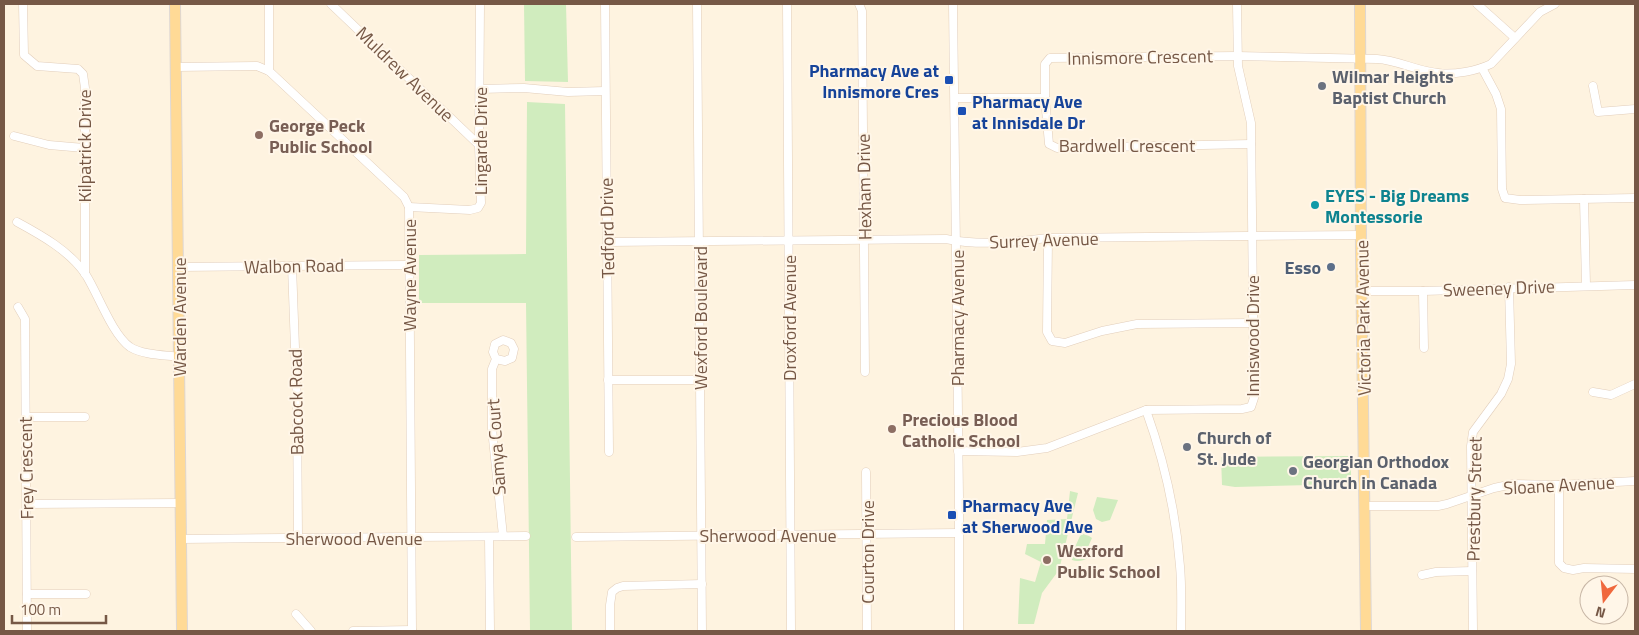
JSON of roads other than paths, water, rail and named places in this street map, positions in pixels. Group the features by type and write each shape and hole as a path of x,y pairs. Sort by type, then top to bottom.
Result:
{"main road":[{"name":"Warden Avenue","path":"175,4 182,631"},
{"name":"Victoria Park Avenue","path":"1360,4 1366,631"}],"street":[{"name":"Kilpatrick Drive","path":"23,4 24,54 29,61 37,66 78,68 83,74 85,274"},
{"path":"176,67 256,66 269,71 269,4"},
{"name":"Muldrew Avenue","path":"331,4 479,145"},
{"name":"Lingarde Drive","path":"408,207 470,210 478,208 481,203 479,145 480,4"},
{"name":"Tedford Drive","path":"604,4 609,452"},
{"name":"Wexford Boulevard","path":"697,4 702,631"},
{"name":"Droxford Avenue","path":"787,4 791,631"},
{"name":"Hexham Drive","path":"859,4 862,11 865,372"},
{"name":"Pharmacy Avenue","path":"953,4 957,241 958,631"},
{"name":"Inniswood Drive","path":"958,451 1017,452 1047,448 1146,410 1242,409 1251,407 1254,398 1251,122 1240,81 1237,56 1237,4"},
{"path":"1477,4 1515,38"},
{"path":"1555,4 1540,12 1491,64 1482,68 1496,94 1501,109 1502,189 1505,198 1520,200 1635,198"},
{"name":"Innismore Crescent","path":"1045,98 1045,64 1050,58 1237,56 1390,60 1438,73 1455,74 1482,68"},
{"name":"Wayne Avenue","path":"269,71 404,197 408,207 412,630"},
{"path":"1593,86 1598,112 1635,110"},
{"path":"480,89 524,88 568,92 605,91"},
{"path":"955,98 1045,98"},
{"name":"Bardwell Crescent","path":"1045,98 1049,144 1057,148 1251,144"},
{"path":"14,136 49,145 84,148"},
{"path":"1584,199 1586,285"},
{"path":"17,222 49,240 85,274 117,331 130,346 146,352 178,358"},
{"name":"Surrey Avenue","path":"607,242 946,239 970,243 1048,238 1361,234"},
{"path":"1048,238 1047,332 1052,341 1065,343 1102,331 1137,324 1253,323"},
{"name":"Walbon Road","path":"179,267 408,265"},
{"name":"Babcock Road","path":"292,266 297,403 298,538"},
{"name":"Sweeney Drive","path":"1362,291 1422,291 1635,284"},
{"name":"Prestbury Street","path":"1473,631 1470,495 1471,446 1473,432 1501,394 1508,378 1511,364 1509,288"},
{"path":"1422,291 1424,348"},
{"name":"Frey Crescent","path":"18,307 25,320 27,631"},
{"name":"Samya Court","path":"496,359 492,369 492,429 503,536"},
{"path":"608,380 700,380"},
{"path":"1593,392 1611,395 1635,384"},
{"path":"1146,410 1155,437 1172,506 1180,566 1182,631"},
{"path":"26,417 85,417"},
{"name":"Courton Drive","path":"866,472 867,631"},
{"name":"Sloane Avenue","path":"1365,506 1438,506 1470,495 1514,484 1559,485 1635,481"},
{"path":"1559,485 1559,563 1564,568 1573,570 1584,568 1635,569"},
{"path":"27,504 180,503"},
{"name":"Sherwood Avenue","path":"576,537 959,534"},
{"name":"Sherwood Avenue","path":"181,539 526,536"},
{"path":"488,537 490,631"},
{"path":"1422,575 1436,572 1472,571"},
{"path":"610,631 612,592 617,588 623,586 702,584"},
{"path":"27,594 86,594"},
{"path":"296,614 311,631"},
{"path":"353,631 412,630"}],"place":[{"name":"Pharmacy Ave at Innismore Cres","path":"949,80"},
{"name":"Wilmar Heights Baptist Church","path":"1322,86"},
{"name":"Pharmacy Ave at Innisdale Dr","path":"962,111"},
{"name":"George Peck Public School","path":"259,135"},
{"name":"EYES - Big Dreams Montessorie","path":"1315,205"},
{"name":"Esso","path":"1331,267"},
{"name":"Precious Blood Catholic School","path":"892,429"},
{"name":"Church of St. Jude","path":"1187,447"},
{"name":"Georgian Orthodox Church in Canada","path":"1293,471"},
{"name":"Pharmacy Ave at Sherwood Ave","path":"952,515"},
{"name":"Wexford Public School","path":"1047,560"}]}
